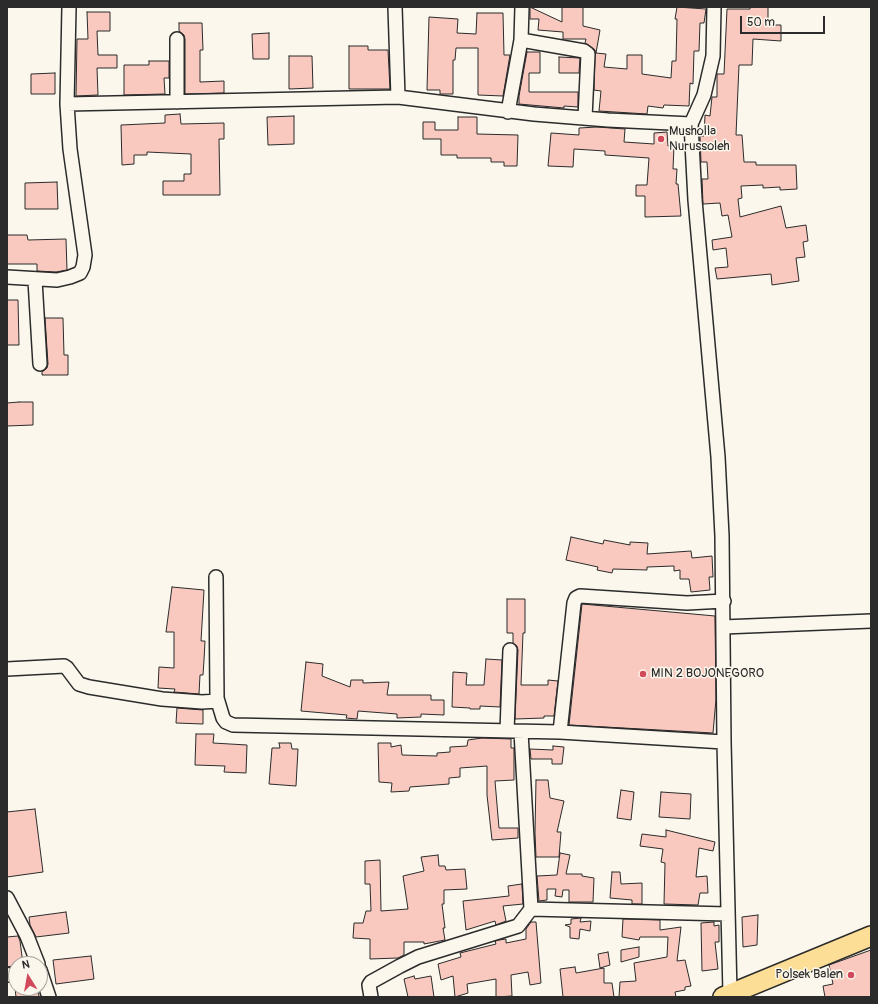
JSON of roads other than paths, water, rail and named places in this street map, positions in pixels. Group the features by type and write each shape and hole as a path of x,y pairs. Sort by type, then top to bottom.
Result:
{"highway":[{"path":"731,995 871,936"}],"street":[{"path":"7,277 35,280 57,280 80,273 83,267 85,255 70,149 67,104 69,7"},
{"path":"395,7 398,97"},
{"path":"508,112 521,40 522,7"},
{"path":"714,7 713,56 704,95 691,124 695,200 718,457 722,536 727,914 731,995"},
{"path":"177,39 177,102"},
{"path":"521,40 584,51 588,54 585,118"},
{"path":"67,104 398,97 508,112 691,124"},
{"path":"35,280 40,364"},
{"path":"216,577 218,701 226,722 233,725 560,732 724,742"},
{"path":"560,732 574,603 576,598 580,596 687,603 724,601"},
{"path":"723,627 871,621"},
{"path":"507,732 510,650"},
{"path":"7,669 64,666 79,684 89,687 162,699 202,702 218,701"},
{"path":"371,997 369,985 371,982 400,966 418,957 518,926 531,909 521,732"},
{"path":"7,898 27,936 34,956"},
{"path":"531,909 727,914"}],"place":[{"name":"Musholla Nurussoleh","path":"661,139"},
{"name":"MIN 2 BOJONEGORO","path":"643,674"},
{"name":"Polsek Balen","path":"851,975"}]}
